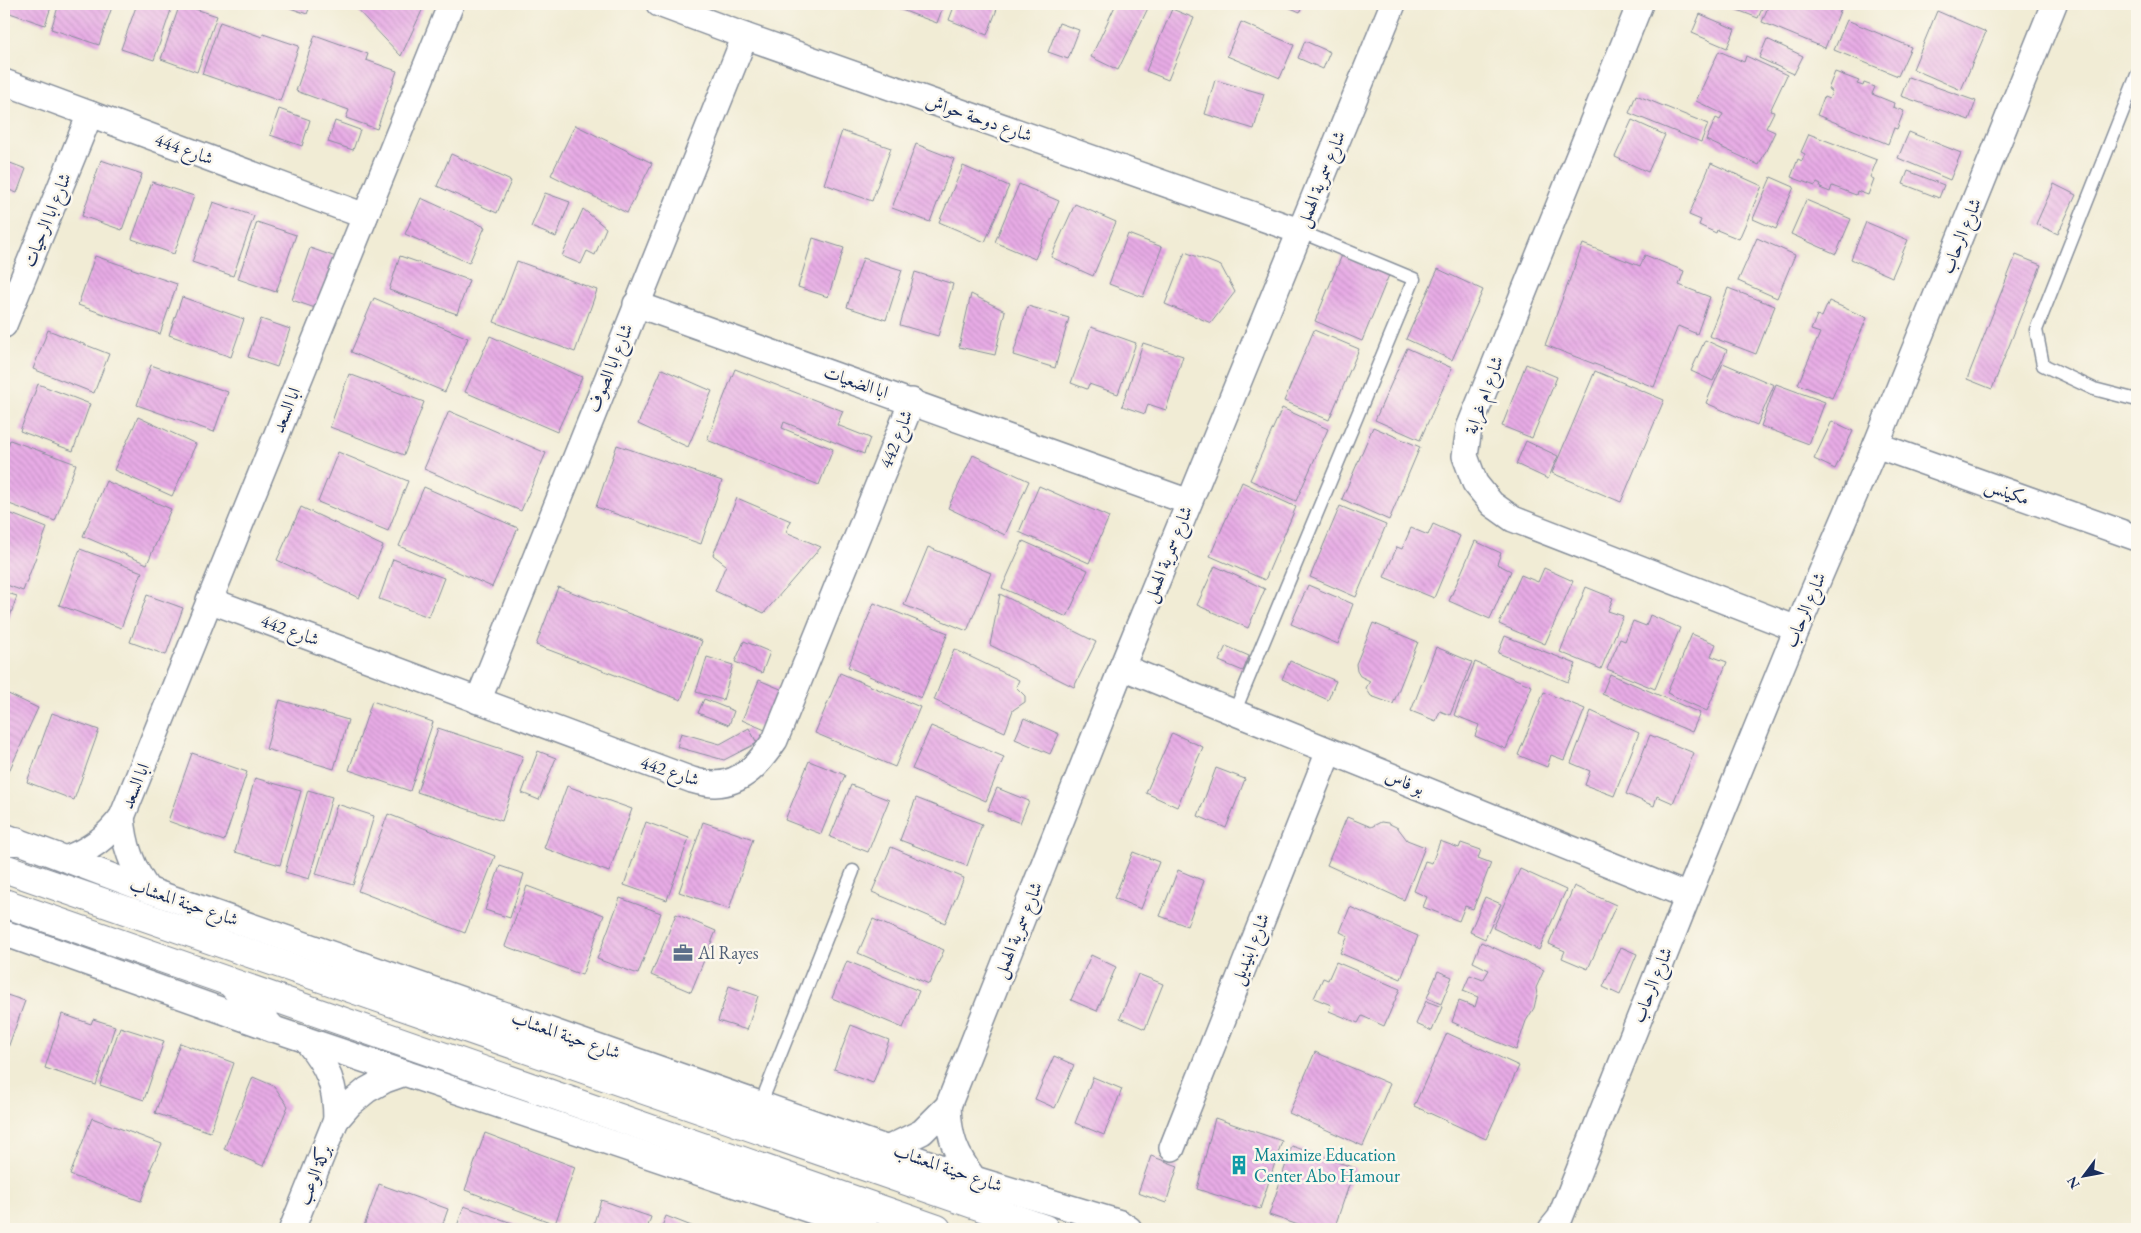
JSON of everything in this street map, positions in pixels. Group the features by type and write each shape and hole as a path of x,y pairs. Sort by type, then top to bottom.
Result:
{"street":[{"name":"ابا السعد","path":"65,859 82,853 98,844 111,832 122,817 451,4"},
{"name":"شارع دوحة حواش","path":"659,4 1299,231"},
{"name":"شارع سمرية الهمل","path":"889,1148 922,1132 948,1106 1122,667 1393,4"},
{"name":"شارع ام غرابة","path":"1640,4 1469,428 1465,456 1475,483 1492,504 1513,519 1797,629"},
{"name":"شارع الرحاب","path":"1556,1226 1688,896 1797,629 1876,445 2054,4"},
{"name":"شارع ابا الصوف","path":"478,700 745,36"},
{"name":"شارع 444","path":"4,82 365,216"},
{"name":"شارع ابا الرحيات","path":"4,325 90,114"},
{"name":"ابا الضعيات","path":"636,304 912,401 1189,502"},
{"name":"شارع 442","path":"209,600 692,780 715,784 740,778 760,763 775,740 912,401"},
{"name":"مكينس","path":"1876,445 2137,538"},
{"name":"بو فاس","path":"1122,667 1688,896"},
{"name":"شارع ابنيديل","path":"1172,1148 1328,751"},
{"name":"ابا السعد","path":"122,817 124,837 129,856 137,874 148,890"},
{"name":"شارع حينة المعشاب","path":"8,839 148,890 974,1179 1120,1223 1129,1229"},
{"name":"شارع حينة المعشاب","path":"4,868 1044,1229"},
{"path":"4,903 936,1229"},
{"path":"4,933 271,1028 866,1229"},
{"path":"230,982 271,1028"},
{"name":"بركة الوعب","path":"306,1040 320,1057 330,1077 336,1098 336,1120"},
{"name":"بركة الوعب","path":"292,1229 336,1120 350,1104 367,1090 385,1080 405,1073"},
{"name":"شارع سمرية الهمل","path":"948,1106 949,1126 953,1145 962,1163 974,1179"}],"lane":[{"path":"2137,75 2036,330 2043,366 2094,389 2137,400"},
{"path":"1234,712 1414,279 1299,231"},
{"path":"761,1103 853,871"}],"building":[{"path":"4,4 52,4 45,25 4,11"},
{"path":"59,4 113,4 99,45 51,29"},
{"path":"137,4 173,4 154,60 121,49"},
{"path":"180,4 217,16 197,72 161,59"},
{"path":"279,4 311,4 307,14"},
{"path":"352,4 425,4 401,56"},
{"path":"885,4 944,4 937,23"},
{"path":"955,4 999,4 987,35 949,20"},
{"path":"1116,4 1150,4 1118,70 1091,57"},
{"path":"1281,4 1303,4 1300,12"},
{"path":"1722,4 1764,4 1758,18"},
{"path":"1769,4 1843,4 1825,48 1762,22"},
{"path":"1172,9 1194,18 1168,80 1146,71"},
{"path":"1937,11 1986,32 1961,90 1913,69"},
{"path":"1700,14 1735,29 1727,48 1692,33"},
{"path":"1847,20 1911,47 1898,76 1834,50"},
{"path":"220,22 262,37 263,34 299,46 280,101 202,74"},
{"path":"1241,22 1294,45 1280,78 1227,56"},
{"path":"1059,23 1079,30 1068,59 1048,52"},
{"path":"315,35 368,54 366,60 397,71 377,129 346,118 349,110 296,91"},
{"path":"1767,39 1803,56 1794,74 1759,58"},
{"path":"1305,41 1330,52 1323,69 1298,58"},
{"path":"1719,51 1744,62 1746,56 1787,75 1770,111 1774,112 1766,128 1775,132 1759,165 1706,140 1716,118 1720,120 1723,114 1696,101"},
{"path":"1835,72 1859,81 1857,84 1863,86 1864,83 1875,87 1872,94 1894,103 1893,107 1904,111 1897,129 1894,128 1888,144 1817,115 1824,97 1829,99 1832,91 1828,89"},
{"path":"1908,77 1976,101 1969,120 1901,96"},
{"path":"1215,80 1264,94 1254,129 1205,114"},
{"path":"1636,95 1708,124 1701,142 1629,113"},
{"path":"4,106 8,107 4,119"},
{"path":"279,109 310,120 302,146 270,135"},
{"path":"1632,120 1665,135 1648,172 1615,157"},
{"path":"335,121 360,130 353,150 328,142"},
{"path":"575,125 652,163 627,213 551,175"},
{"path":"842,131 891,148 872,201 824,184"},
{"path":"1909,132 1961,153 1950,180 1898,158"},
{"path":"1809,134 1877,160 1870,177 1874,179 1868,195 1857,191 1856,195 1832,186 1830,192 1820,188 1821,185 1817,183 1815,186 1791,177 1798,159 1802,161 1805,154 1801,152"},
{"path":"916,144 954,159 930,222 892,208"},
{"path":"451,154 511,181 497,213 437,186"},
{"path":"101,160 142,174 122,230 82,216"},
{"path":"5,161 26,169 17,193 4,188"},
{"path":"1711,163 1762,186 1739,239 1717,230 1716,233 1699,225 1701,220 1689,215"},
{"path":"963,166 1009,186 985,242 939,222"},
{"path":"1908,171 1944,185 1939,198 1903,184"},
{"path":"1771,177 1794,187 1776,229 1753,219"},
{"path":"152,182 194,196 174,254 132,239"},
{"path":"1019,184 1059,201 1035,259 995,242"},
{"path":"2054,184 2076,195 2058,234 2036,224"},
{"path":"545,193 570,202 556,237 531,227"},
{"path":"421,198 485,227 469,263 405,234"},
{"path":"1806,200 1851,219 1836,254 1791,234"},
{"path":"213,202 254,216 233,276 192,262"},
{"path":"1075,204 1116,222 1093,276 1051,257"},
{"path":"583,209 606,228 595,255 587,251 581,264 562,256"},
{"path":"257,222 296,235 276,292 238,279"},
{"path":"1866,222 1908,240 1892,277 1851,259"},
{"path":"1128,234 1162,247 1143,297 1109,284"},
{"path":"813,238 844,248 828,297 798,287"},
{"path":"1757,238 1795,255 1777,298 1738,281"},
{"path":"1583,244 1640,266 1645,255 1684,271 1679,285 1710,297 1697,334 1678,326 1654,387 1545,345"},
{"path":"310,248 336,257 318,309 292,300"},
{"path":"1185,252 1221,266 1235,292 1211,323 1165,304"},
{"path":"1342,255 1389,275 1362,341 1315,321"},
{"path":"2016,255 2041,265 1992,389 1967,379"},
{"path":"95,256 177,284 160,334 78,305"},
{"path":"400,256 469,280 457,314 389,290"},
{"path":"863,258 902,270 886,320 847,307"},
{"path":"517,261 597,290 575,352 494,322"},
{"path":"1438,269 1483,290 1452,360 1406,339"},
{"path":"915,272 953,284 938,336 900,325"},
{"path":"1728,288 1775,306 1756,354 1709,336"},
{"path":"971,294 1005,311 995,355 959,347"},
{"path":"182,297 244,319 231,357 169,335"},
{"path":"374,298 468,338 445,392 351,352"},
{"path":"1829,301 1867,318 1832,398 1798,384 1820,333 1811,330 1817,315 1822,317"},
{"path":"1028,306 1069,318 1055,368 1013,355"},
{"path":"261,319 290,329 277,367 248,357"},
{"path":"1091,327 1136,343 1118,394 1089,384 1087,389 1071,383"},
{"path":"48,330 109,354 94,393 33,369"},
{"path":"1314,330 1359,349 1329,420 1284,401"},
{"path":"490,336 582,377 557,432 465,392"},
{"path":"1705,340 1727,350 1713,381 1691,371"},
{"path":"1143,343 1183,356 1166,410 1148,404 1145,414 1122,406"},
{"path":"1407,348 1452,368 1420,440 1375,420"},
{"path":"1723,363 1774,385 1757,425 1706,403"},
{"path":"1526,364 1557,377 1532,438 1502,426"},
{"path":"151,365 228,392 214,432 137,405"},
{"path":"662,369 712,391 688,447 638,424"},
{"path":"735,369 843,411 837,425 870,438 864,454 784,422 782,428 833,449 819,485 707,440"},
{"path":"1595,371 1664,400 1621,502 1552,473"},
{"path":"349,374 424,402 404,455 330,427"},
{"path":"38,384 90,404 73,451 20,431"},
{"path":"1776,384 1825,402 1809,444 1761,426"},
{"path":"1282,408 1328,429 1296,501 1250,480"},
{"path":"449,411 546,453 521,511 424,469"},
{"path":"138,417 196,444 172,496 114,470"},
{"path":"1832,421 1853,431 1835,469 1814,459"},
{"path":"1373,427 1420,447 1389,520 1342,499"},
{"path":"10,440 76,464 55,521 4,502 4,457"},
{"path":"1526,441 1558,456 1548,479 1516,464"},
{"path":"617,445 722,481 701,544 596,507"},
{"path":"338,452 408,481 388,531 318,502"},
{"path":"973,455 1029,481 1005,535 948,508"},
{"path":"106,481 171,509 147,564 83,536"},
{"path":"1242,482 1296,507 1265,580 1210,556"},
{"path":"1039,486 1109,517 1089,563 1019,532"},
{"path":"424,487 518,528 492,587 399,546"},
{"path":"737,498 791,521 786,532 821,547 764,613 715,591 726,565 713,555"},
{"path":"1340,506 1386,525 1356,597 1310,577"},
{"path":"301,507 383,546 359,598 277,560"},
{"path":"4,511 47,528 23,591 4,584"},
{"path":"1433,524 1460,536 1434,598 1384,577 1397,547 1402,549 1411,528 1428,535"},
{"path":"1023,541 1088,570 1067,617 1002,588"},
{"path":"1475,541 1501,553 1497,564 1511,571 1490,619 1449,601"},
{"path":"928,547 991,573 967,631 904,605"},
{"path":"80,549 142,572 121,628 59,605"},
{"path":"393,559 444,578 429,617 379,599"},
{"path":"1215,566 1265,589 1248,628 1197,605"},
{"path":"1544,568 1573,581 1545,644 1499,624 1521,575 1538,582"},
{"path":"1308,585 1353,604 1338,644 1291,624"},
{"path":"558,587 702,641 681,700 536,645"},
{"path":"1586,587 1613,598 1608,611 1623,616 1601,669 1560,652"},
{"path":"4,592 17,596 4,634"},
{"path":"1000,594 1096,642 1074,687 990,645"},
{"path":"147,595 183,608 166,655 130,642"},
{"path":"874,603 948,633 921,698 848,667"},
{"path":"1650,615 1680,628 1655,689 1607,669 1620,639 1625,641 1633,621 1646,626"},
{"path":"1373,623 1418,642 1393,704 1371,696 1366,688 1370,681 1360,676 1357,671 1356,664"},
{"path":"1692,634 1716,644 1711,656 1727,662 1707,711 1667,693"},
{"path":"1505,636 1576,664 1568,682 1498,653"},
{"path":"744,641 770,652 762,673 735,662"},
{"path":"1226,646 1249,656 1243,671 1219,661"},
{"path":"1436,647 1472,662 1450,715 1440,711 1436,721 1411,711"},
{"path":"954,649 1019,680 1016,687 1025,696 1025,702 1013,710 1005,732 934,700"},
{"path":"707,657 733,665 723,700 696,692"},
{"path":"1290,661 1336,681 1328,700 1282,679"},
{"path":"1475,662 1532,686 1506,749 1475,736 1479,725 1454,715"},
{"path":"840,673 920,707 895,767 815,733"},
{"path":"1610,674 1700,713 1692,732 1602,694"},
{"path":"759,680 783,690 765,730 742,720"},
{"path":"4,692 38,708 9,771 4,768"},
{"path":"1544,692 1585,709 1564,760 1551,755 1547,767 1518,755"},
{"path":"704,699 734,711 729,725 698,713"},
{"path":"280,700 348,720 334,769 266,749"},
{"path":"372,701 433,722 410,791 349,770"},
{"path":"1591,711 1639,733 1614,796 1585,785 1590,771 1571,763"},
{"path":"52,713 99,730 74,800 27,782"},
{"path":"1024,718 1059,734 1050,754 1015,739"},
{"path":"931,726 1004,757 986,801 912,769"},
{"path":"438,728 523,756 502,821 417,792"},
{"path":"749,728 757,743 724,760 677,747 681,733 720,744"},
{"path":"1172,733 1203,747 1177,807 1146,793"},
{"path":"1650,735 1694,753 1673,803 1657,796 1654,806 1626,794"},
{"path":"538,751 556,758 539,800 522,793"},
{"path":"192,753 247,772 224,841 168,821"},
{"path":"809,761 845,775 821,834 785,820"},
{"path":"1216,768 1245,779 1226,828 1198,816"},
{"path":"255,778 301,791 280,865 235,852"},
{"path":"851,785 889,800 868,852 830,837"},
{"path":"567,786 632,809 609,872 544,848"},
{"path":"997,788 1029,801 1020,823 988,810"},
{"path":"308,790 332,797 309,879 285,872"},
{"path":"916,798 982,824 967,866 900,840"},
{"path":"337,804 374,816 353,885 316,874"},
{"path":"388,814 495,856 465,933 358,891"},
{"path":"1347,817 1371,827 1381,822 1388,823 1398,828 1407,840 1425,847 1404,900 1327,865"},
{"path":"646,822 689,838 667,900 624,885"},
{"path":"703,822 753,839 729,909 679,892"},
{"path":"1440,841 1459,848 1461,843 1481,850 1478,858 1491,863 1473,909 1465,906 1459,921 1423,907 1427,897 1414,891 1425,861 1432,863"},
{"path":"891,847 964,878 945,923 872,892"},
{"path":"1133,852 1159,862 1141,909 1114,898"},
{"path":"500,866 524,874 510,918 485,910"},
{"path":"1520,869 1566,890 1539,950 1493,928"},
{"path":"1178,870 1204,881 1187,926 1160,916"},
{"path":"527,886 604,915 582,975 505,946"},
{"path":"1574,886 1616,905 1588,969 1562,958 1565,951 1549,944"},
{"path":"1485,897 1501,904 1485,939 1470,932"},
{"path":"620,898 661,913 638,974 597,959"},
{"path":"1350,907 1418,936 1401,979 1340,953 1348,936 1340,932"},
{"name":"Al Rayes","path":"676,914 716,931 691,992 651,975"},
{"path":"873,919 944,950 929,984 858,953"},
{"path":"1481,942 1544,970 1536,988 1537,995 1534,1008 1526,1021 1516,1050 1452,1022 1459,1001 1475,1007 1478,997 1463,991 1470,975 1483,980 1489,970 1473,962"},
{"path":"1621,947 1637,954 1620,995 1603,987"},
{"path":"1091,955 1116,967 1097,1011 1071,1000"},
{"path":"847,961 919,991 903,1028 832,998"},
{"path":"1336,962 1400,989 1384,1026 1362,1016 1358,1023 1329,1011 1331,1005 1314,998 1323,978 1328,980"},
{"path":"1438,971 1452,977 1441,1004 1427,998"},
{"path":"1138,974 1163,984 1145,1029 1120,1018"},
{"path":"729,986 758,996 747,1030 718,1021"},
{"path":"4,994 25,1001 5,1056 4,1055"},
{"path":"1426,1001 1442,1007 1432,1031 1416,1024"},
{"path":"62,1014 91,1024 93,1019 115,1026 96,1085 45,1068"},
{"path":"851,1025 889,1040 873,1083 834,1069"},
{"path":"120,1027 164,1041 144,1100 100,1085"},
{"path":"1447,1033 1519,1066 1486,1139 1414,1106"},
{"path":"180,1043 234,1063 210,1132 155,1113"},
{"path":"1315,1052 1390,1084 1363,1146 1289,1113"},
{"path":"1054,1056 1074,1065 1055,1108 1035,1099"},
{"path":"253,1077 274,1086 288,1106 263,1166 224,1149"},
{"path":"1093,1077 1122,1089 1104,1135 1075,1123"},
{"path":"92,1118 162,1144 150,1170 152,1170 141,1201 70,1175"},
{"name":"Maximize Education Center Abo Hamour","path":"1215,1118 1282,1141 1260,1209 1197,1189"},
{"path":"485,1133 575,1167 555,1224 465,1190"},
{"path":"1292,1146 1355,1168 1334,1229 1310,1229 1269,1215"},
{"path":"1151,1156 1178,1166 1166,1203 1138,1193"},
{"path":"379,1184 448,1209 441,1229 363,1229"},
{"path":"601,1200 651,1217 647,1229 592,1229"},
{"path":"464,1206 529,1229 456,1229"},
{"path":"666,1216 699,1229 661,1229"}],"place":[{"name":"Al Rayes","path":"683,953"},
{"name":"Maximize Education Center Abo Hamour","path":"1239,1165"}]}
